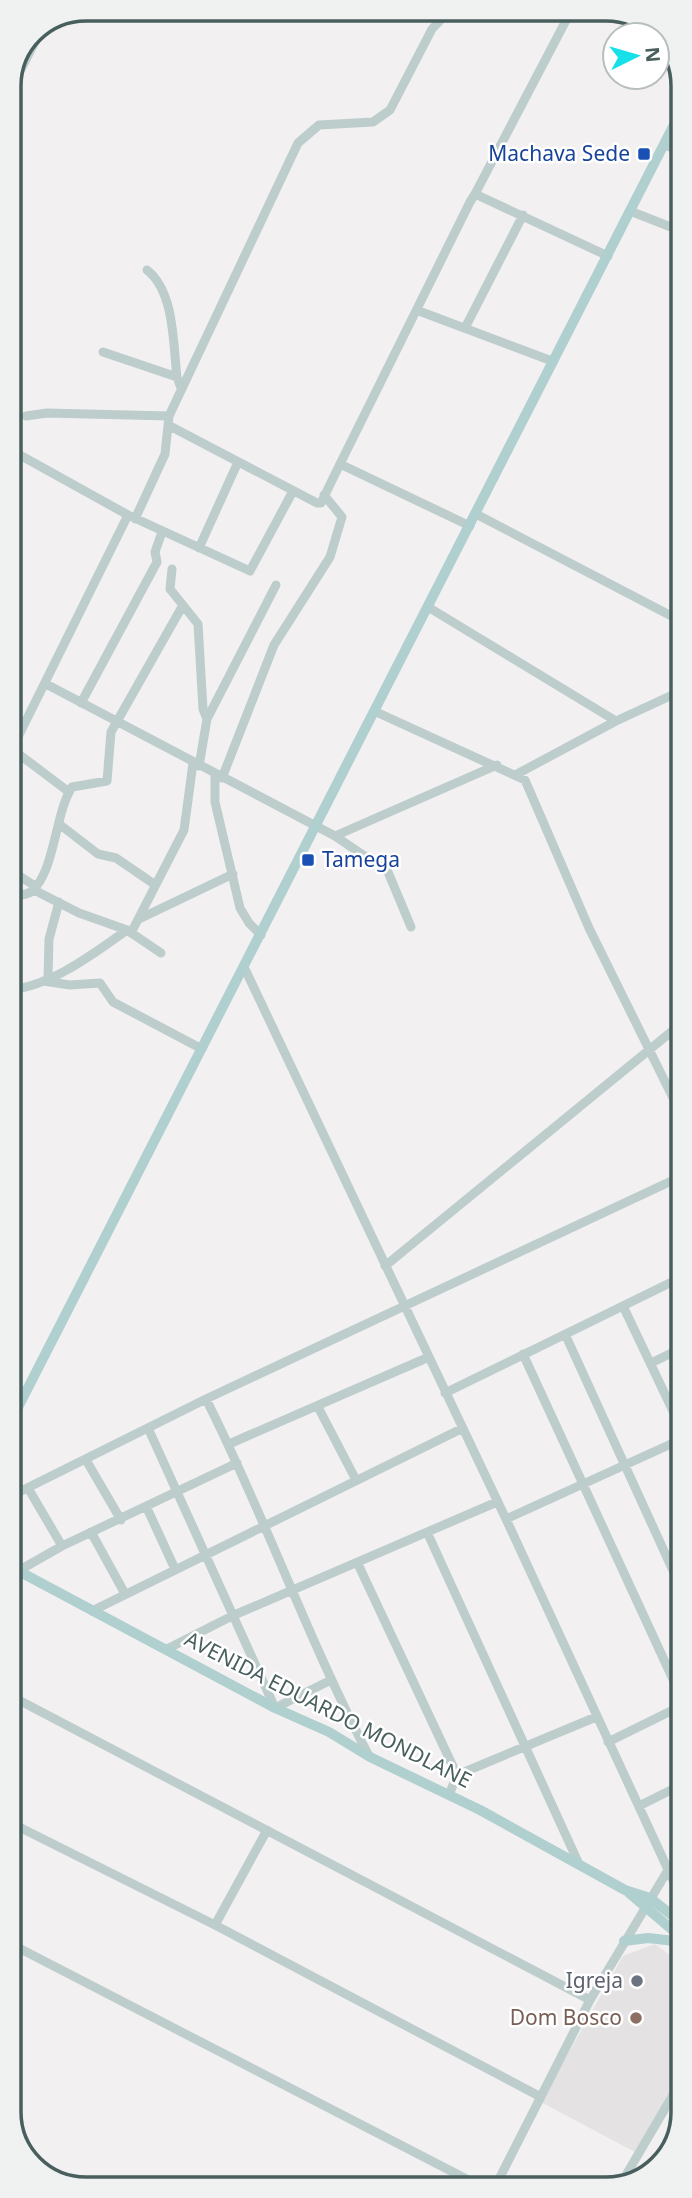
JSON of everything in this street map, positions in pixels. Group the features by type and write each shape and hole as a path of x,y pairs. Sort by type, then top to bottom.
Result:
{"main road":[{"path":"21,1402 671,131"},
{"name":"AVENIDA EDUARDO MONDLANE","path":"21,1573 167,1648 275,1708 329,1732 370,1757 449,1795 671,1917"},
{"name":"AVENIDA EDUARDO MONDLANE","path":"647,1902 671,1927"},
{"path":"624,1941 648,1937 671,1939"}],"street":[{"path":"21,732 165,454 169,421 181,388 298,143 319,125 373,122 390,110 432,29 440,21"},
{"path":"26,416 47,413 169,421 238,462 319,504 566,21"},
{"path":"664,145 671,147"},
{"path":"475,194 608,256"},
{"path":"630,211 671,227"},
{"path":"465,328 523,215"},
{"path":"147,270 156,277 165,300 181,388"},
{"path":"419,311 552,361"},
{"path":"103,352 177,377"},
{"path":"21,456 131,517 252,570 293,491"},
{"path":"199,548 238,462"},
{"path":"340,464 470,526"},
{"path":"261,935 244,916 215,802 218,776 274,645 330,557 342,517 324,495"},
{"path":"476,514 671,616"},
{"path":"80,703 157,562 155,552 162,532"},
{"path":"172,569 170,589 198,624 203,709 207,719"},
{"path":"21,987 46,980 86,959 129,931 139,919 154,884 184,830 207,719 276,585"},
{"path":"21,894 34,888 69,792 75,786 107,781 110,772 108,745 116,722 183,605"},
{"path":"428,607 616,721"},
{"path":"46,684 335,836 388,872 411,927"},
{"path":"517,774 616,721 671,696"},
{"path":"374,711 517,774 528,786 589,928 671,1094"},
{"path":"21,758 69,792"},
{"path":"335,836 497,765"},
{"path":"59,824 97,854 116,858 154,884"},
{"path":"139,919 233,874"},
{"path":"21,878 86,916 129,931 161,953"},
{"path":"46,980 49,939 59,902"},
{"path":"244,967 461,1429 506,1518 671,1876"},
{"path":"46,980 70,985 100,983 113,1002 202,1049"},
{"path":"385,1266 671,1033"},
{"path":"21,1491 206,1399 406,1308 671,1181"},
{"path":"446,1393 671,1282"},
{"path":"623,1306 671,1405"},
{"path":"565,1334 671,1568"},
{"path":"523,1354 671,1676"},
{"path":"652,1363 671,1354"},
{"path":"229,1444 318,1408 429,1357"},
{"path":"206,1399 229,1444 331,1680 370,1757"},
{"path":"318,1408 355,1478"},
{"path":"148,1428 275,1708 331,1680"},
{"path":"92,1611 124,1592 264,1526 355,1478 461,1429"},
{"path":"506,1518 671,1444"},
{"path":"86,1460 121,1520"},
{"path":"21,1566 237,1463"},
{"path":"28,1488 62,1546"},
{"path":"167,1648 232,1616 497,1502"},
{"path":"146,1506 175,1569"},
{"path":"91,1532 124,1592"},
{"path":"427,1532 579,1864"},
{"path":"358,1562 457,1775"},
{"path":"21,1701 590,2000"},
{"path":"608,1742 671,1709"},
{"path":"449,1795 457,1775 596,1717"},
{"path":"639,1805 671,1790"},
{"path":"21,1828 215,1926 539,2096"},
{"path":"215,1926 267,1830"},
{"path":"500,2177 590,2000 668,1870"},
{"path":"21,1949 463,2177"},
{"path":"630,2172 671,2100"}],"shaded area":[{"name":"Dom Bosco","path":"655,1944 671,1956 671,2091 635,2152 541,2102 623,1956"}],"place":[{"name":"Machava Sede","path":"644,154"},
{"name":"Tamega","path":"308,860"},
{"name":"Igreja","path":"637,1981"},
{"name":"Dom Bosco","path":"636,2018"}]}
